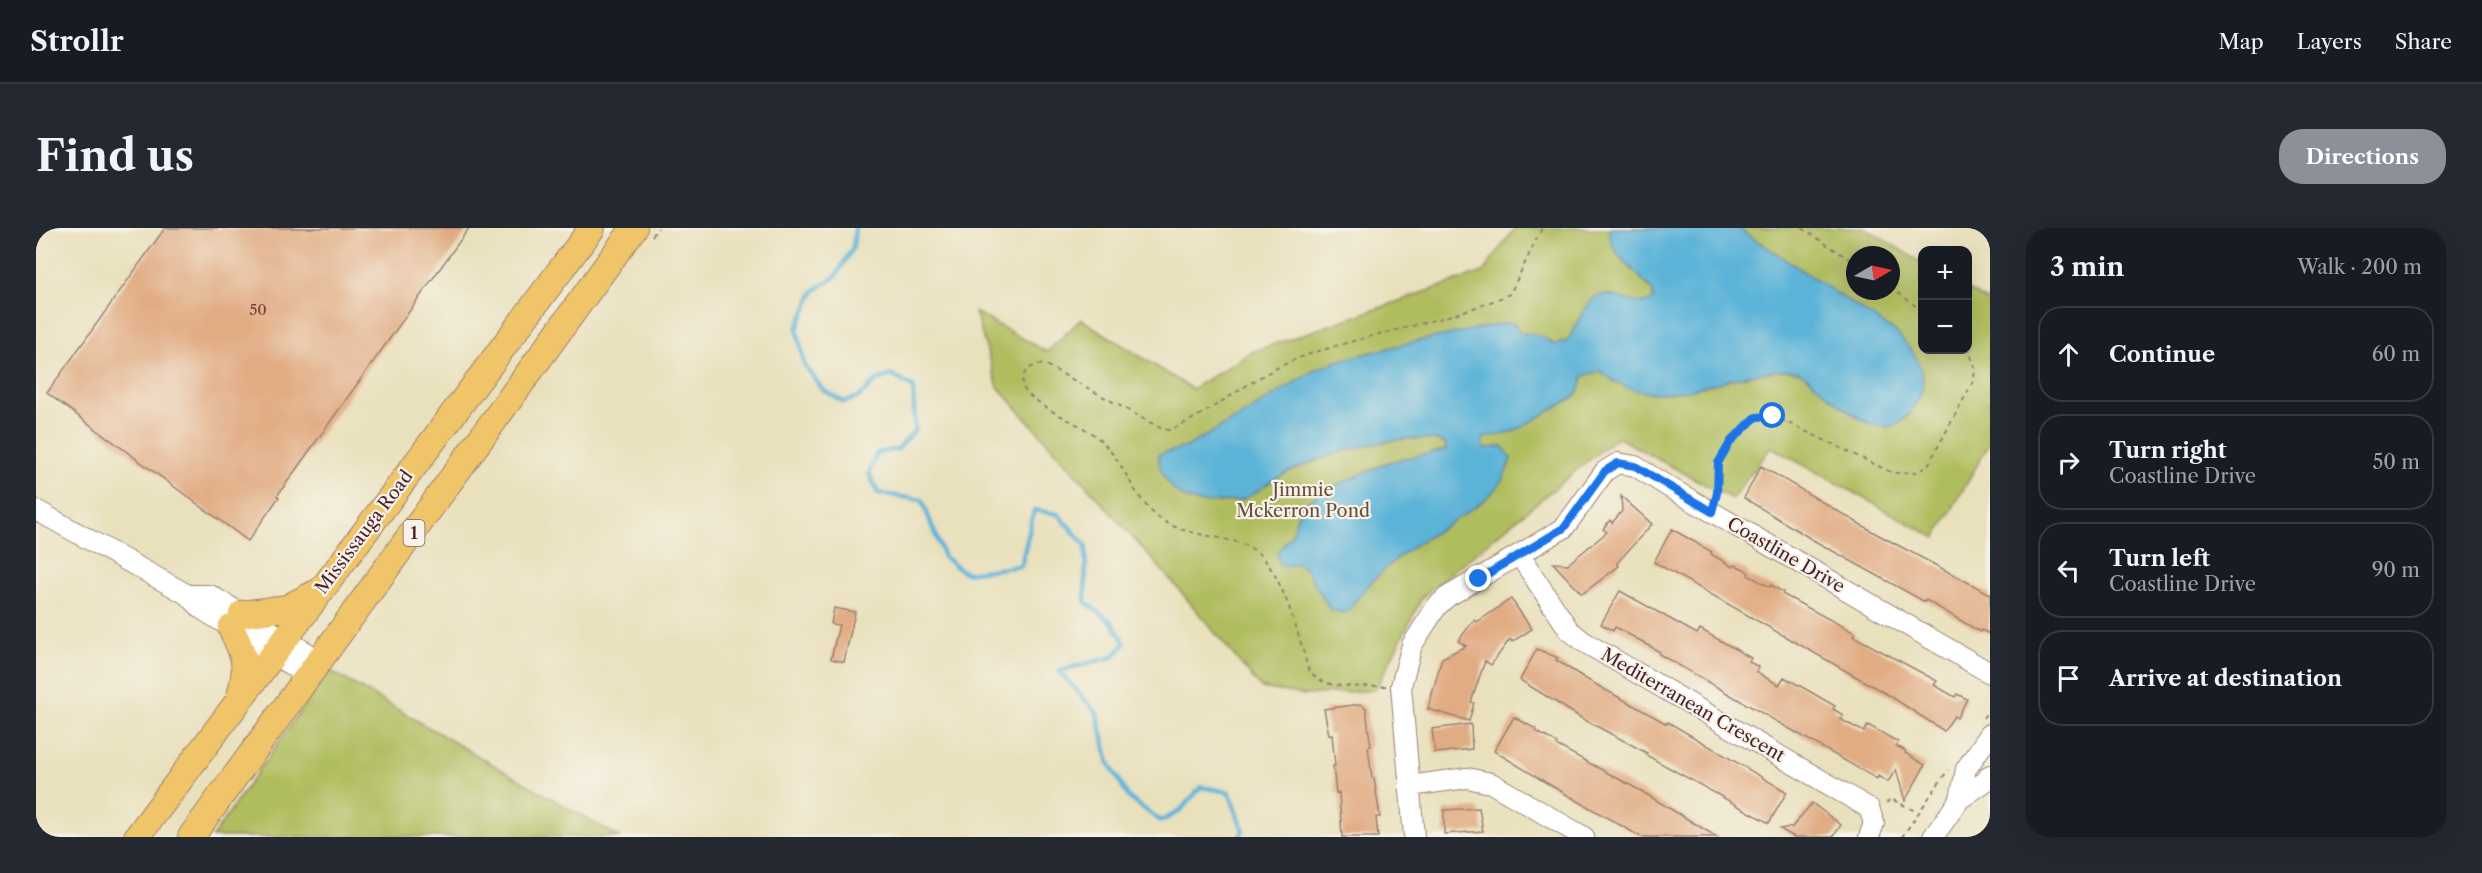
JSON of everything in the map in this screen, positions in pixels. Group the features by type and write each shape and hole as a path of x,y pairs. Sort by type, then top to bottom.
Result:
{"main road":[{"name":"Mississauga Road","path":"137,837 592,228"},
{"name":"1","path":"191,837 316,669 634,228"},
{"path":"238,702 245,678 245,659 237,621 287,608 318,592"}],"street":[{"name":"Coastline Drive","path":"1414,837 1401,686 1412,645 1437,606 1447,597 1564,528 1605,471 1618,463 1635,466 1990,673"},
{"path":"36,510 188,595 202,610 237,621 316,669"},
{"name":"Mediterranean Crescent","path":"1520,556 1569,630 1584,642 1862,803 1869,808 1873,816"},
{"path":"1960,799 1966,770 1984,730"},
{"path":"1933,837 1960,799 1986,781 1990,775"},
{"path":"1409,786 1467,778 1491,783 1584,837"},
{"path":"1869,837 1874,823 1873,816"}],"path":[{"path":"1401,686 1327,685 1319,682 1308,669 1279,581 1270,565 1257,552 1241,543 1188,532 1160,519 1138,498 1121,464 1102,441 1077,425 1048,411 1028,394 1022,384 1023,378 1029,368 1034,365 1046,365 1162,429 1170,430 1263,374 1309,354 1395,331 1510,294 1542,228"},
{"path":"1802,228 1846,257"},
{"path":"1900,294 1918,307"},
{"path":"1712,512 1717,493 1718,463 1731,441 1749,422 1764,416 1780,419 1893,473 1916,472 1927,467 1974,380 1975,367 1970,354"},
{"path":"1984,730 1990,707"},
{"path":"1902,837 1948,769"},
{"path":"1873,816 1891,799 1918,813"}],"green space":[{"name":"Jimmie Mckerron Pond","path":"1515,228 1865,228 1894,246 1846,246 1846,300 1900,300 1900,249 1918,261 1918,354 1972,354 1972,292 1990,303 1990,442 1936,538 1771,447 1732,499 1617,437 1423,596 1375,690 1306,695 1261,688 1176,586 998,387 975,312 1047,352 1081,319 1192,389 1252,352 1483,272"},
{"path":"329,670 619,837 212,837"}],"water":[{"path":"1608,228 1738,228 1897,333 1920,366 1923,385 1917,402 1910,413 1899,423 1886,427 1873,425 1859,418 1797,371 1765,372 1678,392 1658,393 1638,391 1619,384 1601,371 1583,376 1581,387 1573,398 1511,433 1483,438 1484,449 1503,446 1511,459 1497,487 1477,506 1410,548 1372,582 1348,611 1342,613 1330,610 1307,570 1297,564 1280,566 1276,554 1293,532 1297,516 1307,502 1323,491 1389,462 1446,450 1445,443 1428,439 1408,439 1363,446 1318,460 1282,475 1253,494 1236,501 1210,503 1192,500 1176,492 1164,476 1159,454 1186,447 1316,369 1344,359 1413,342 1506,323 1514,324 1520,333 1539,336 1555,345 1567,341 1587,306 1597,296 1612,296 1637,302 1653,300 1653,292 1619,256"}],"building":[{"path":"165,228 469,228 277,496 279,497 248,541 47,393"},
{"path":"1761,466 1875,533 1990,594 1990,634 1981,630 1980,632 1926,600 1925,602 1813,540 1744,498"},
{"path":"1621,496 1652,524 1617,563 1619,566 1582,594 1553,563 1568,564 1607,532 1603,529 1610,520 1612,523 1622,511"},
{"path":"1672,529 1733,567 1735,565 1744,569 1749,573 1748,575 1770,587 1771,585 1783,592 1782,594 1855,633 1853,636 1937,681 1934,685 1955,697 1957,694 1967,699 1957,718 1954,716 1944,731 1890,696 1654,562"},
{"path":"1620,591 1697,634 1700,629 1751,658 1749,662 1759,667 1756,672 1779,685 1784,677 1835,706 1833,709 1843,715 1840,719 1864,732 1868,725 1898,742 1896,746 1925,765 1905,801 1896,769 1888,782 1878,776 1877,779 1659,654 1660,652 1641,641 1615,627 1613,631 1601,624"},
{"path":"1511,599 1532,629 1512,642 1510,639 1491,665 1485,661 1471,702 1474,703 1469,721 1428,709 1442,658 1466,646 1458,641 1474,620 1477,622"},
{"path":"834,608 855,612 844,662 831,659 839,625 831,624"},
{"path":"1537,649 1558,658 1556,660 1586,679 1667,724 1668,722 1787,792 1769,823 1583,719 1520,680"},
{"path":"1361,704 1366,708 1371,746 1368,747 1380,817 1376,817 1378,837 1342,837 1339,792 1336,793 1333,766 1335,766 1332,734 1329,735 1324,709"},
{"path":"1514,717 1557,743 1556,745 1641,791 1717,837 1641,837 1550,785 1494,751"},
{"path":"1471,724 1472,749 1435,753 1432,729"},
{"path":"1812,803 1841,825 1833,837 1794,837 1780,829 1792,827"},
{"path":"1479,808 1483,831 1444,834 1444,810"}],"waterway":[{"path":"855,228 853,247 836,276 814,291 797,328 804,364 823,390 844,402 859,397 877,380 891,375 913,387 915,430 898,449 877,453 869,473 878,493 922,500 944,557 965,573 1021,566 1034,510 1058,514 1086,546 1085,602 1112,622 1125,644 1112,657 1059,671 1097,713 1109,763 1129,798 1161,821 1179,812 1201,787 1229,792 1243,830 1240,837"}],"route":[{"path":"1479,579 1564,528 1605,471 1618,463 1635,466 1712,512 1717,493 1718,463 1731,441 1756,417 1773,416"}]}
